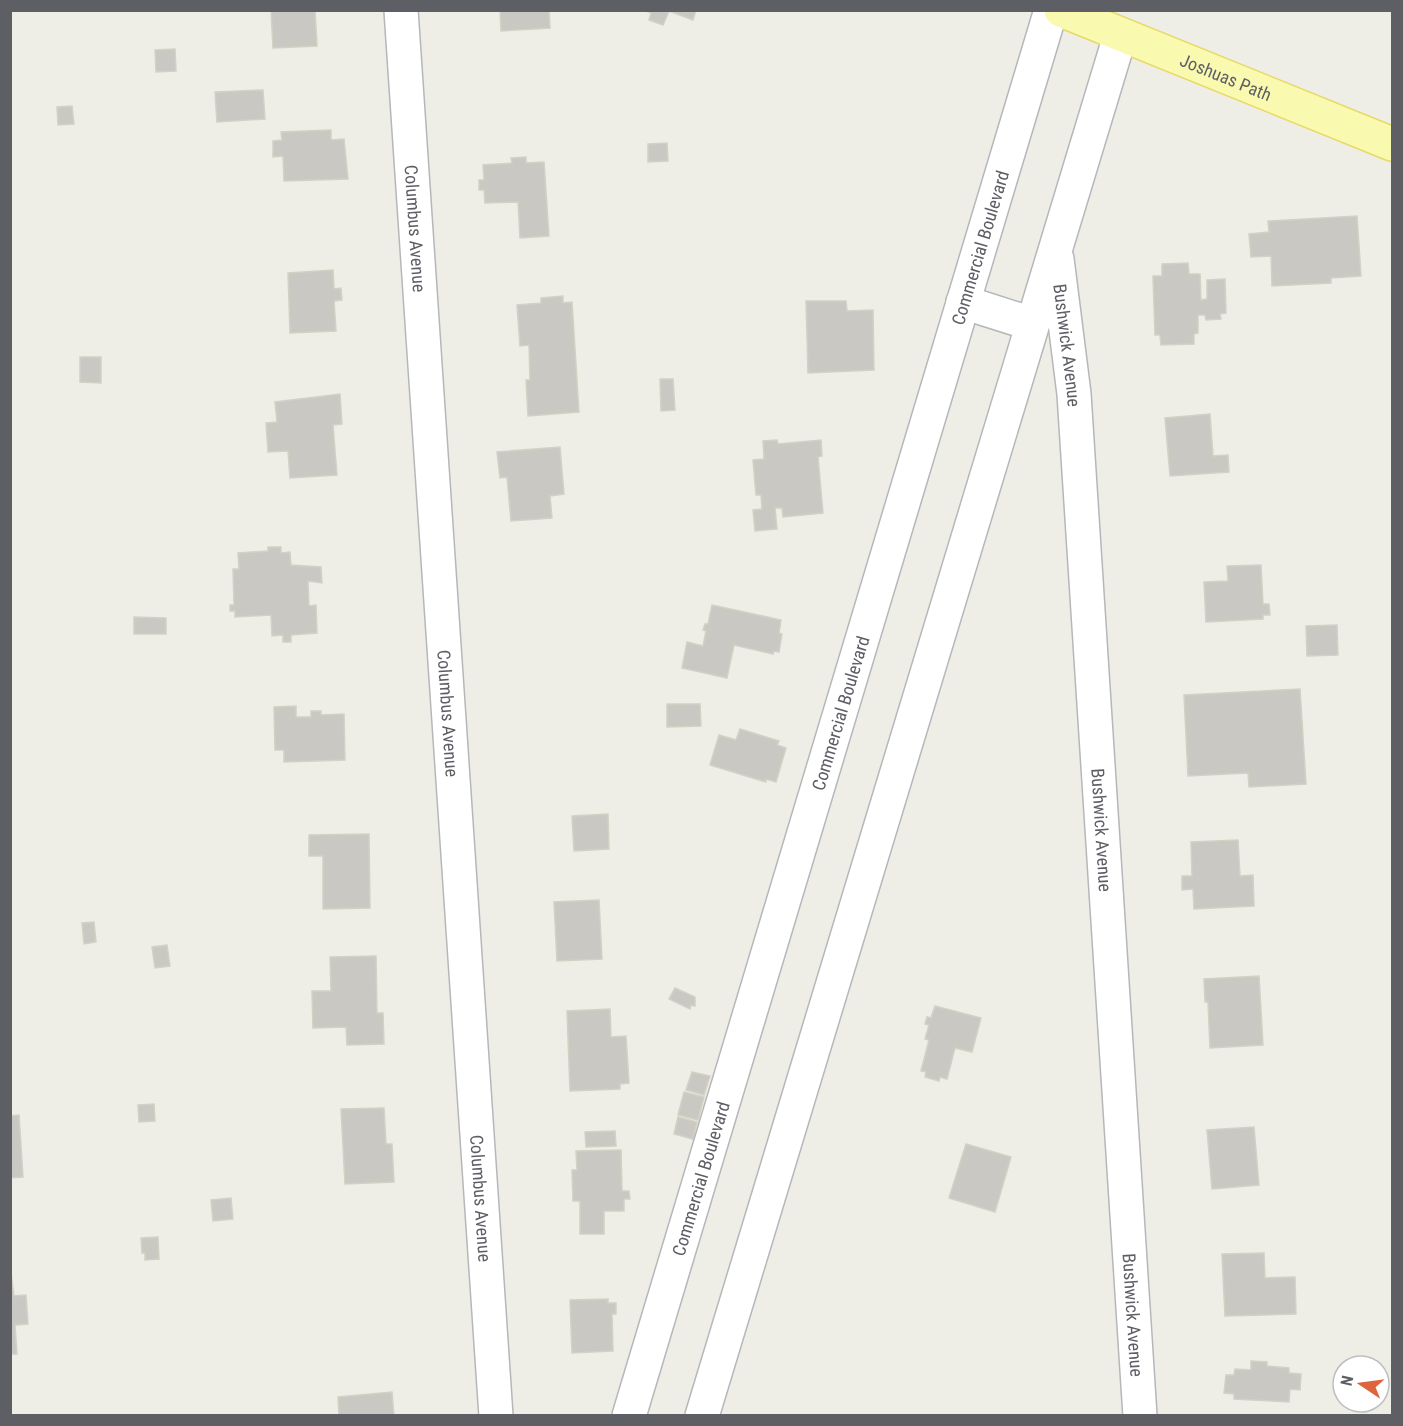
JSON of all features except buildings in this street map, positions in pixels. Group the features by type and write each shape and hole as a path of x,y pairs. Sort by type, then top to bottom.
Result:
{"main road":[{"name":"Joshuas Path","path":"1061,10 1120,36 1392,144"}],"street":[{"name":"Columbus Avenue","path":"401,10 496,1416"},
{"name":"Commercial Boulevard","path":"629,1416 1052,10"},
{"path":"702,1416 1120,36"},
{"name":"Bushwick Avenue","path":"1055,246 1074,394 1140,1416"},
{"path":"963,302 1032,324"}]}
